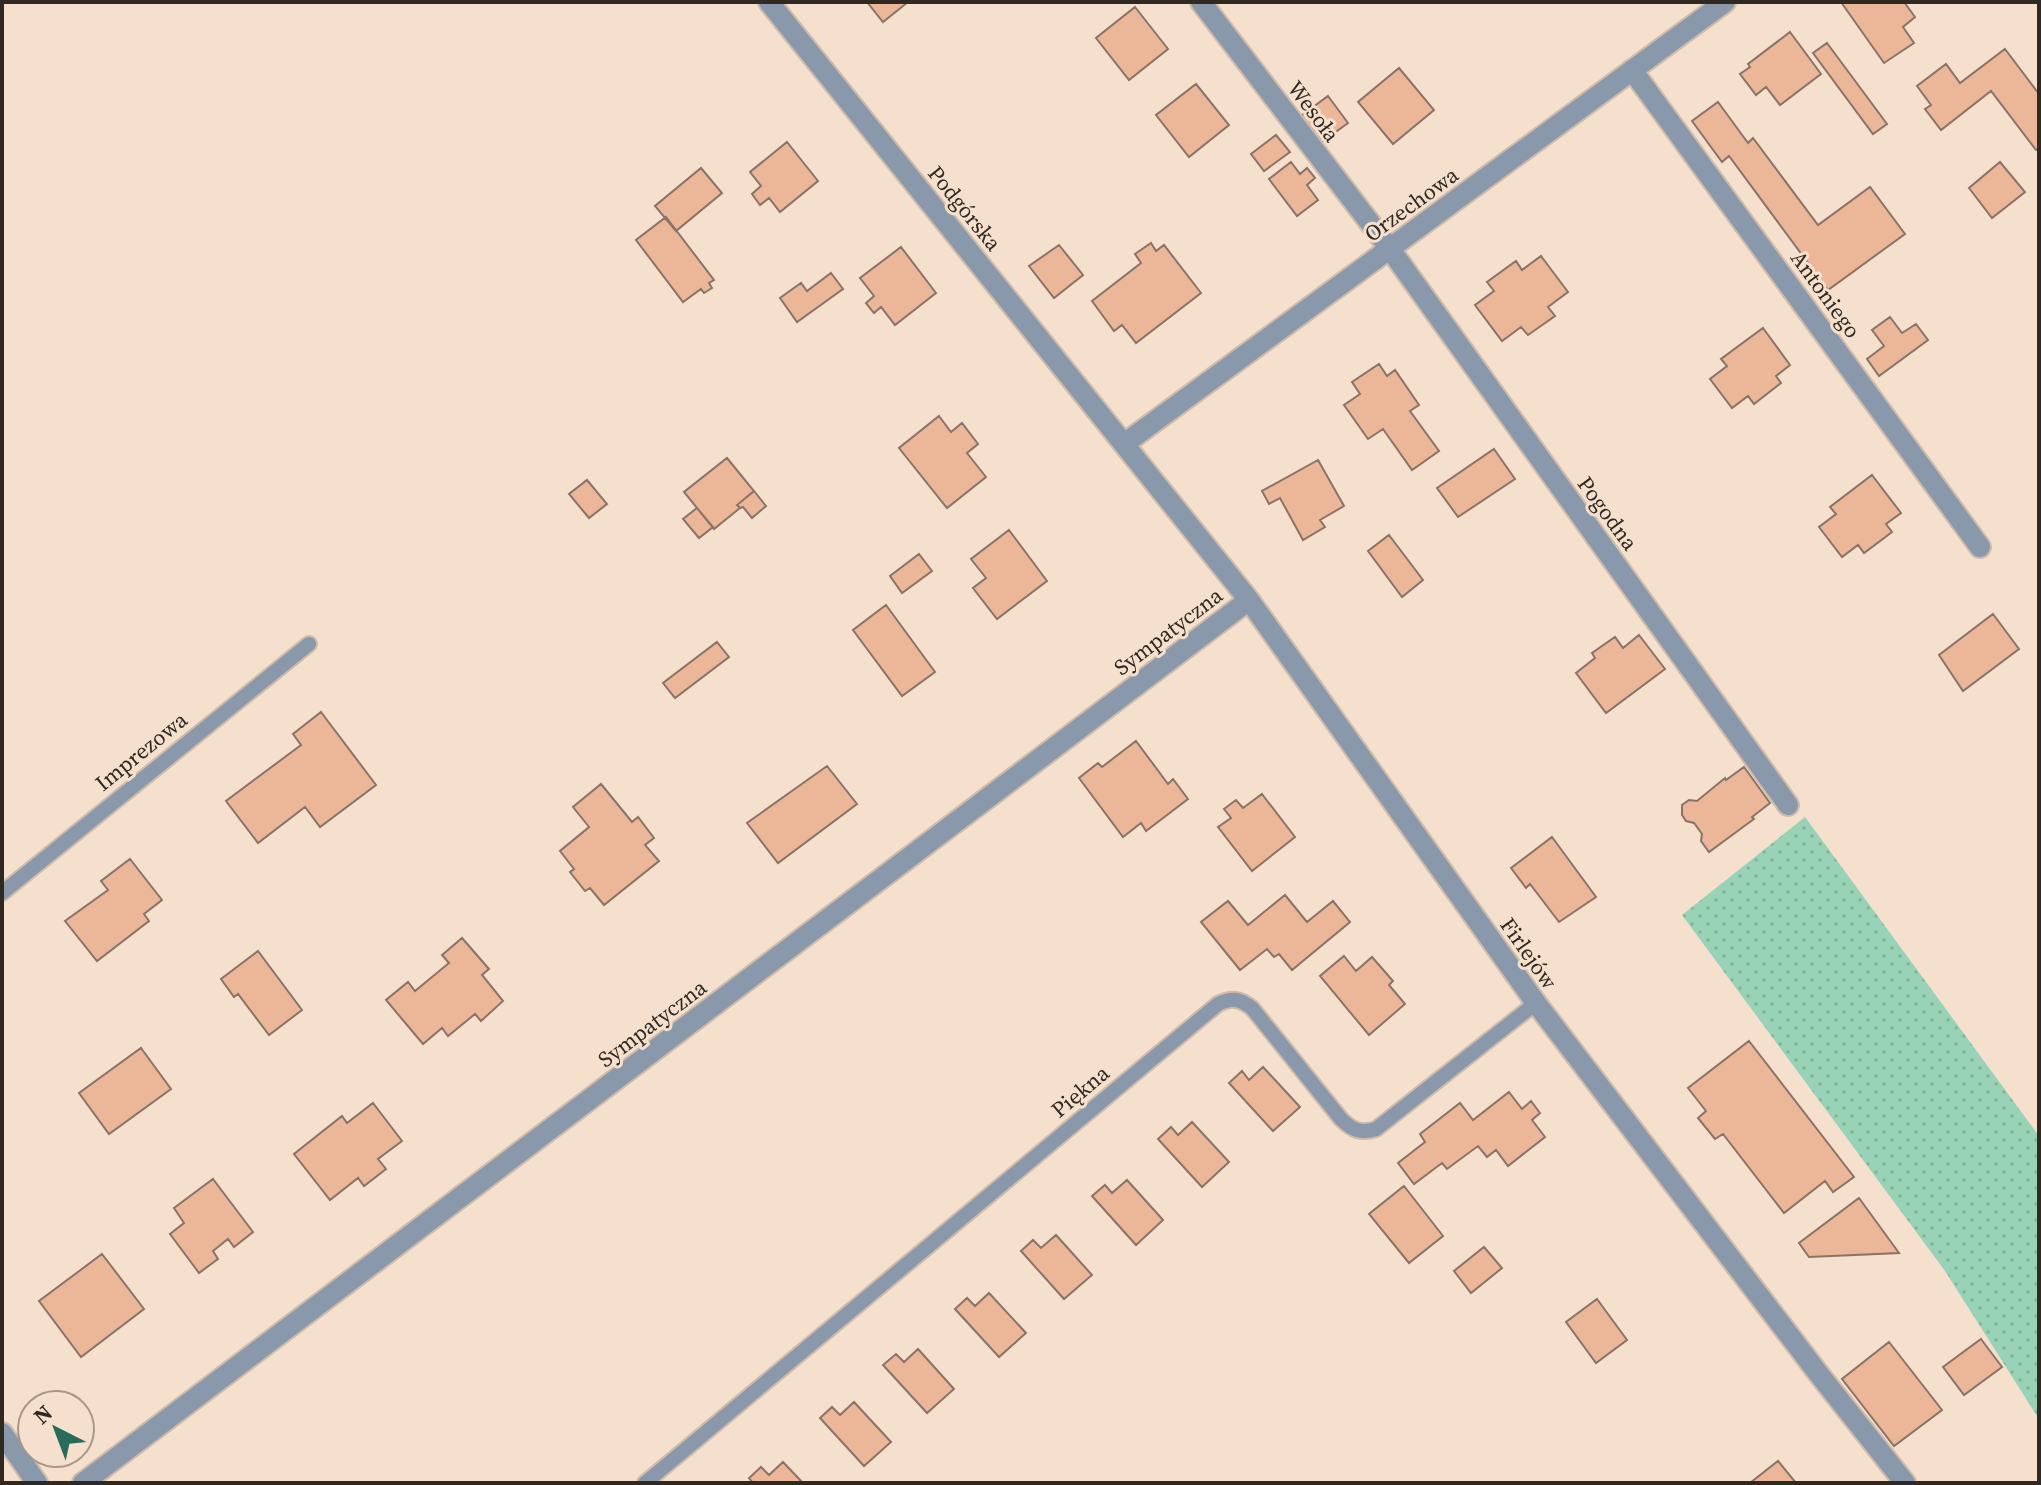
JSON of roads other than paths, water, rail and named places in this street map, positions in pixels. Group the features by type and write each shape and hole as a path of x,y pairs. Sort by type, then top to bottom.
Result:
{"street":[{"name":"Podgórska","path":"769,2 1124,444"},
{"name":"Wesoła","path":"1201,2 1390,249"},
{"name":"Orzechowa","path":"1124,444 1725,2"},
{"name":"Antoniego","path":"1632,70 1980,547"},
{"name":"Pogodna","path":"1390,249 1788,805"},
{"name":"Firlejów","path":"1124,444 1249,600 1536,1003 1808,1361 1905,1483"},
{"name":"Sympatyczna","path":"83,1483 1249,600"},
{"path":"2,1433 37,1483"}],"lane":[{"name":"Imprezowa","path":"2,893 309,644"},
{"name":"Piękna","path":"645,1483 1218,1004 1229,999 1241,1000 1252,1008 1341,1119 1351,1128 1366,1133 1376,1129 1536,1003"}]}
